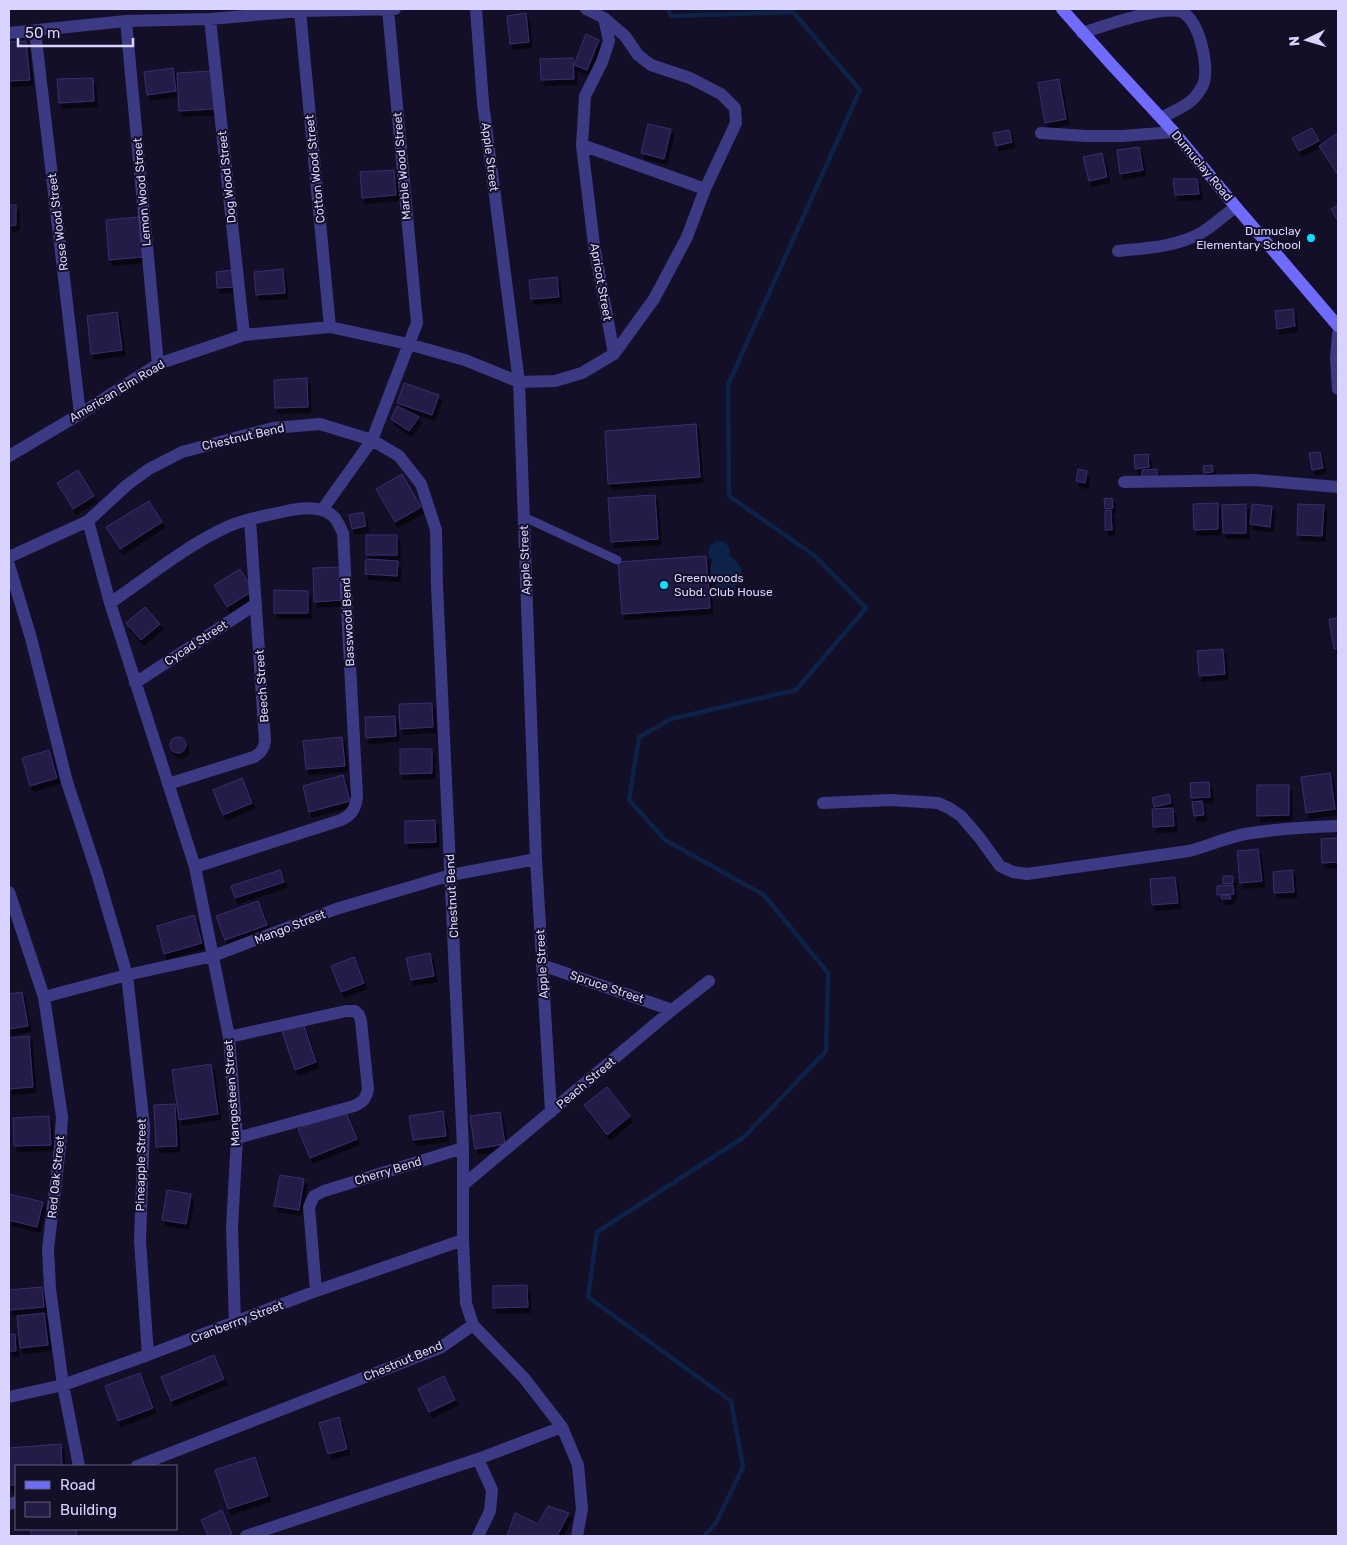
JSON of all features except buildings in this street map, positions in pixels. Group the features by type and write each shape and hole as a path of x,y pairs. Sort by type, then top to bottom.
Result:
{"street":[{"name":"Marble Wood Street","path":"388,9 417,323 408,344"},
{"path":"9,33 126,21 210,19 300,11 395,9"},
{"name":"Apple Street","path":"476,9 483,103 519,382 536,859 551,1112"},
{"path":"110,603 188,549 227,527 296,509 322,510 372,440 408,344 465,360 519,382 555,381 582,373 614,354 654,299 687,238 705,189 736,124 735,108 722,94 690,78 652,65 638,55 625,36 604,18 586,9"},
{"name":"Dumuclay Road","path":"1062,9 1174,132 1338,326"},
{"path":"1082,33 1107,24 1170,10 1182,12 1189,19 1199,37 1203,52 1206,69 1204,84 1197,95 1189,102 1161,118"},
{"name":"Cotton Wood Street","path":"300,11 330,327"},
{"name":"Apricot Street","path":"604,18 609,41 602,62 585,96 582,146 594,245 614,354"},
{"name":"Dog Wood Street","path":"210,19 244,335"},
{"name":"Lemon Wood Street","path":"126,21 158,364"},
{"name":"Rose Wood Street","path":"35,31 80,414"},
{"path":"1041,132 1086,136 1122,136 1174,132"},
{"path":"582,146 705,189"},
{"path":"1118,250 1154,247 1188,239 1202,232 1236,207"},
{"name":"American Elm Road","path":"9,456 80,414 158,364 244,335 330,327 408,344"},
{"path":"1338,334 1336,358 1338,389"},
{"name":"Chestnut Bend","path":"9,557 88,521 149,469 182,452 273,428 320,424 372,440 399,456 421,484 436,530 463,1148 463,1240 466,1303 473,1325 440,1348 140,1465"},
{"path":"1124,482 1255,480 1338,487"},
{"name":"Basswood Bend","path":"195,867 348,817 356,804 343,533 334,517 322,510"},
{"name":"Beech Street","path":"168,784 254,757 265,746 250,520"},
{"name":"Mangosteen Street","path":"88,521 110,603 195,867 229,1037 237,1138 232,1227 235,1323"},
{"name":"Pineapple Street","path":"9,565 31,638 67,782 97,873 127,975 144,1126 140,1241 148,1356"},
{"name":"Cycad Street","path":"135,683 256,604"},
{"path":"824,804 891,800 938,804 949,808 960,816 979,837 1000,866 1013,872 1027,874 1189,851 1246,834 1338,826"},
{"name":"Mango Street","path":"44,997 127,975 213,956 336,909 451,875 536,859"},
{"name":"Red Oak Street","path":"9,892 44,997 62,1117 48,1249 50,1289 62,1385 79,1465"},
{"name":"Spruce Street","path":"542,965 672,1010"},
{"name":"Peach Street","path":"463,1185 709,981"},
{"path":"229,1037 346,1011 355,1011 359,1014 362,1021 368,1089 364,1101 354,1106 237,1138"},
{"name":"Cherry Bend","path":"316,1291 309,1207 314,1196 324,1191 463,1148"},
{"name":"Cranberrry Street","path":"9,1397 62,1385 148,1356 316,1291 463,1240"},
{"path":"473,1325 524,1378 562,1427 578,1465 582,1510 577,1536"},
{"path":"246,1536 478,1459 562,1427"},
{"path":"478,1459 492,1490 490,1511 478,1536"}],"lane":[{"path":"524,517 617,560"}],"water":[{"path":"717,541 724,542 730,548 729,555 738,563 742,573 740,581 735,586 720,588 713,583 710,574 712,560 709,550 710,545"}],"waterway":[{"path":"668,9 671,16 793,12 860,90 728,385 729,496 815,556 866,608 796,690 671,719 639,737 629,800 665,840 764,895 828,973 826,1051 744,1137 597,1232 588,1297 731,1401 743,1467 716,1523 704,1536"}],"place":[{"name":"Dumuclay Elementary School","path":"1311,238"},
{"name":"Greenwoods Subd. Club House","path":"664,585"}]}
